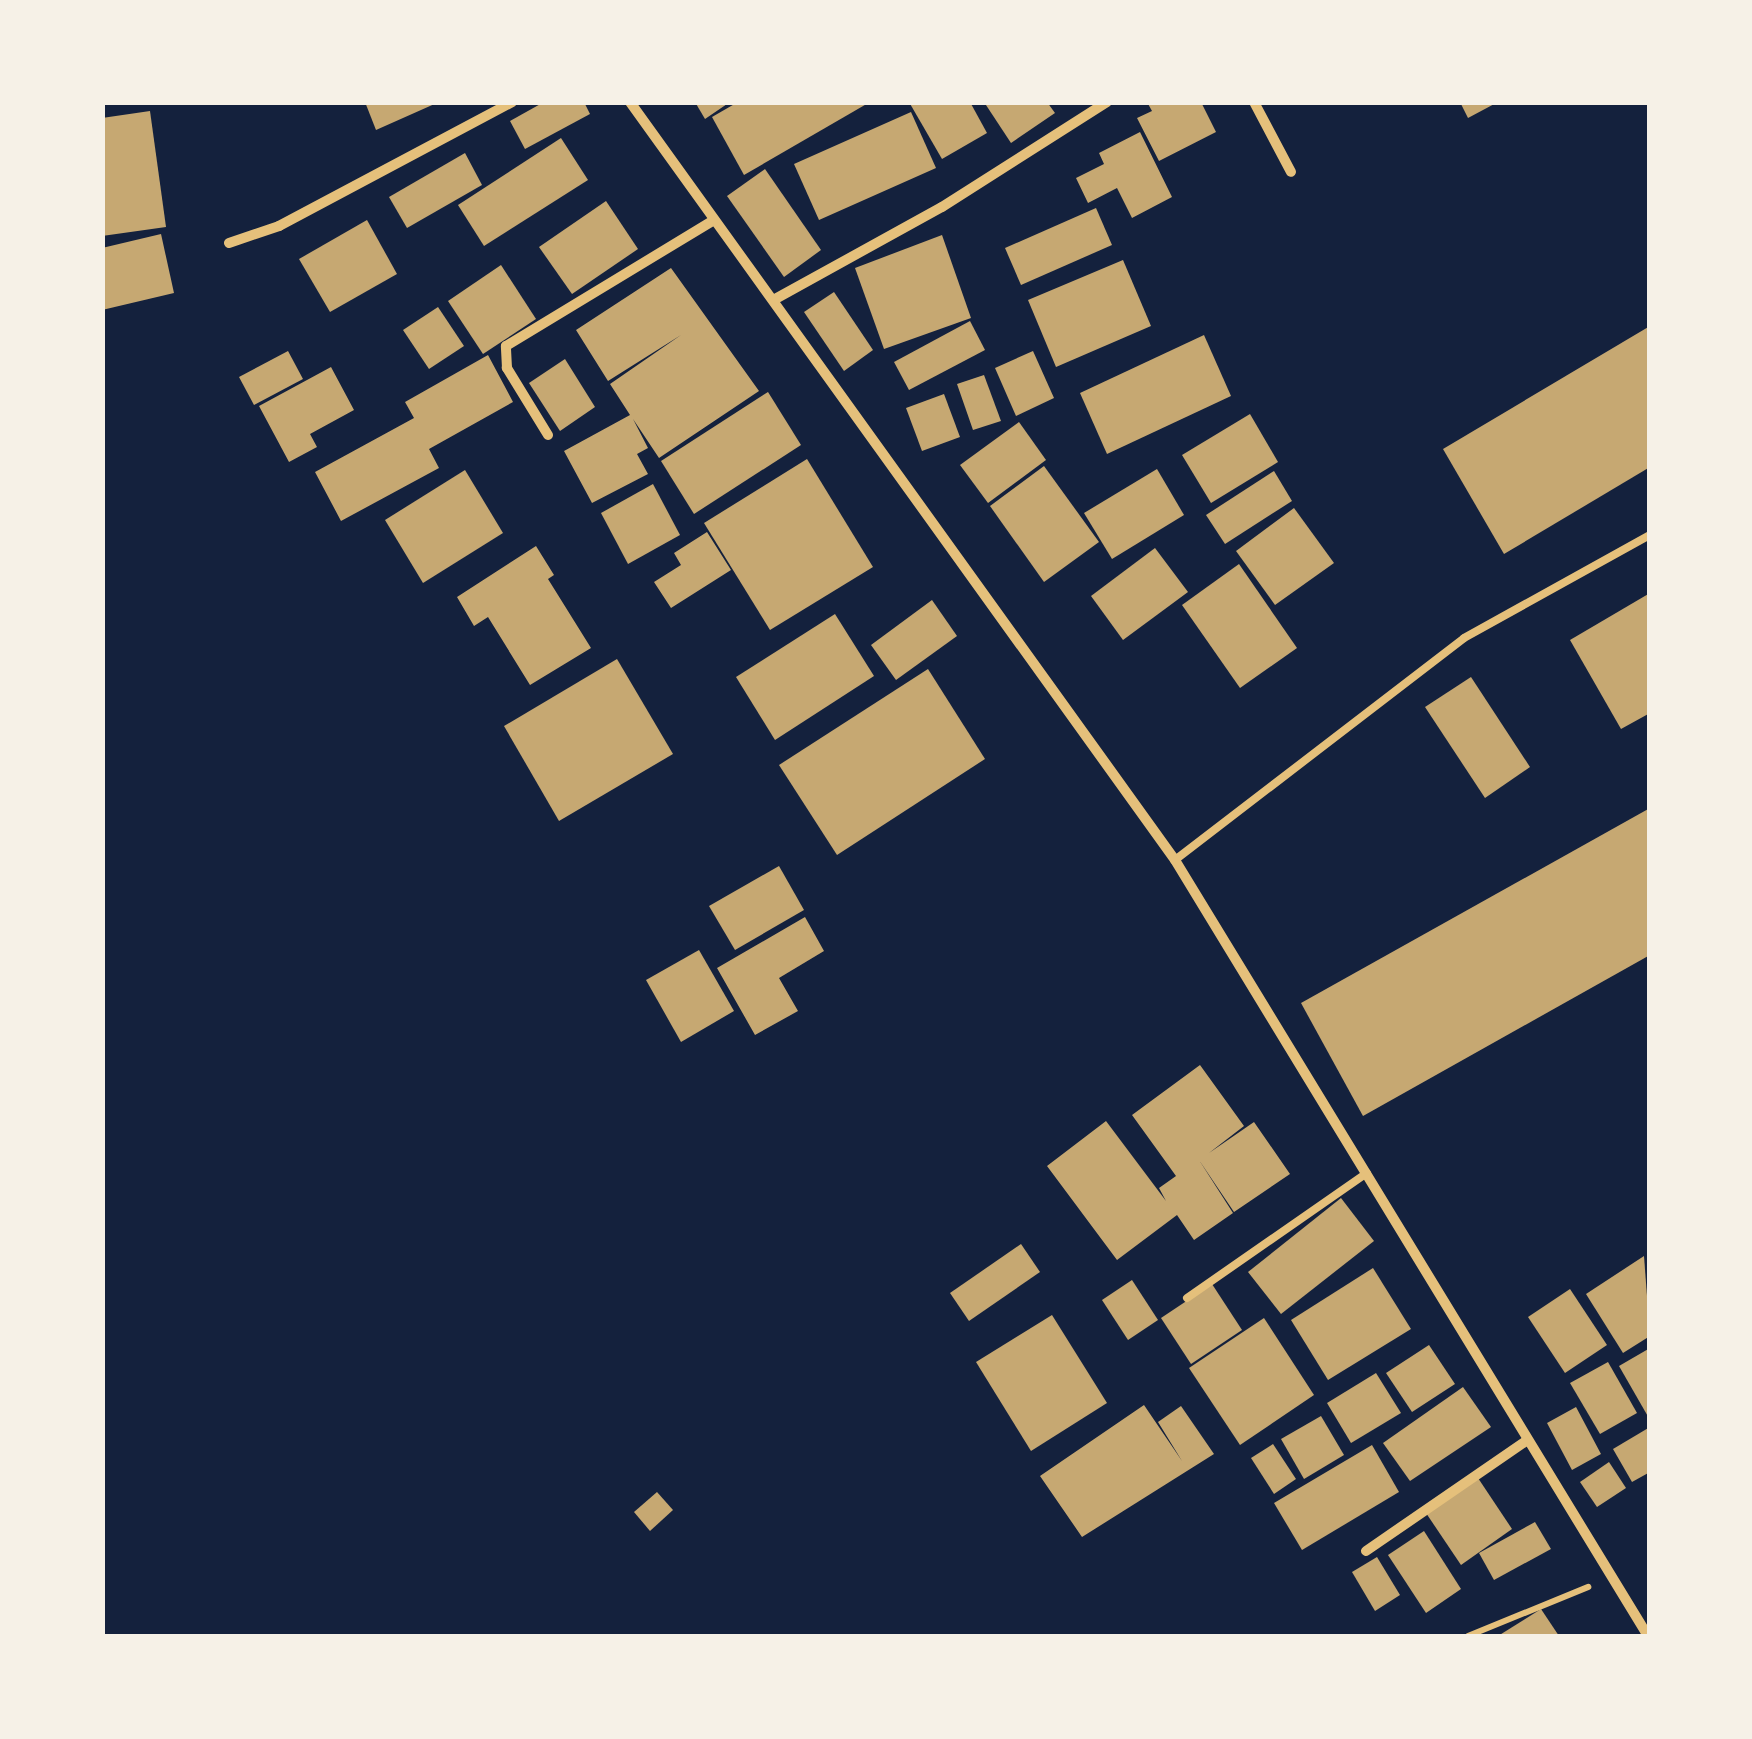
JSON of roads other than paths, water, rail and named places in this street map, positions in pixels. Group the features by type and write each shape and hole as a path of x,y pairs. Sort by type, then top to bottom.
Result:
{"street":[{"path":"229,243 279,226 512,102"},
{"path":"630,102 714,220 777,298 1176,860 1368,1172 1608,1579 1648,1636"},
{"path":"777,298 958,198 1107,102"},
{"path":"1254,102 1291,172"},
{"path":"548,435 507,368 506,346 714,220"},
{"path":"1366,1551 1526,1441"}],"lane":[{"path":"1176,860 1464,638 1650,535"},
{"path":"1187,1298 1368,1172"}]}
